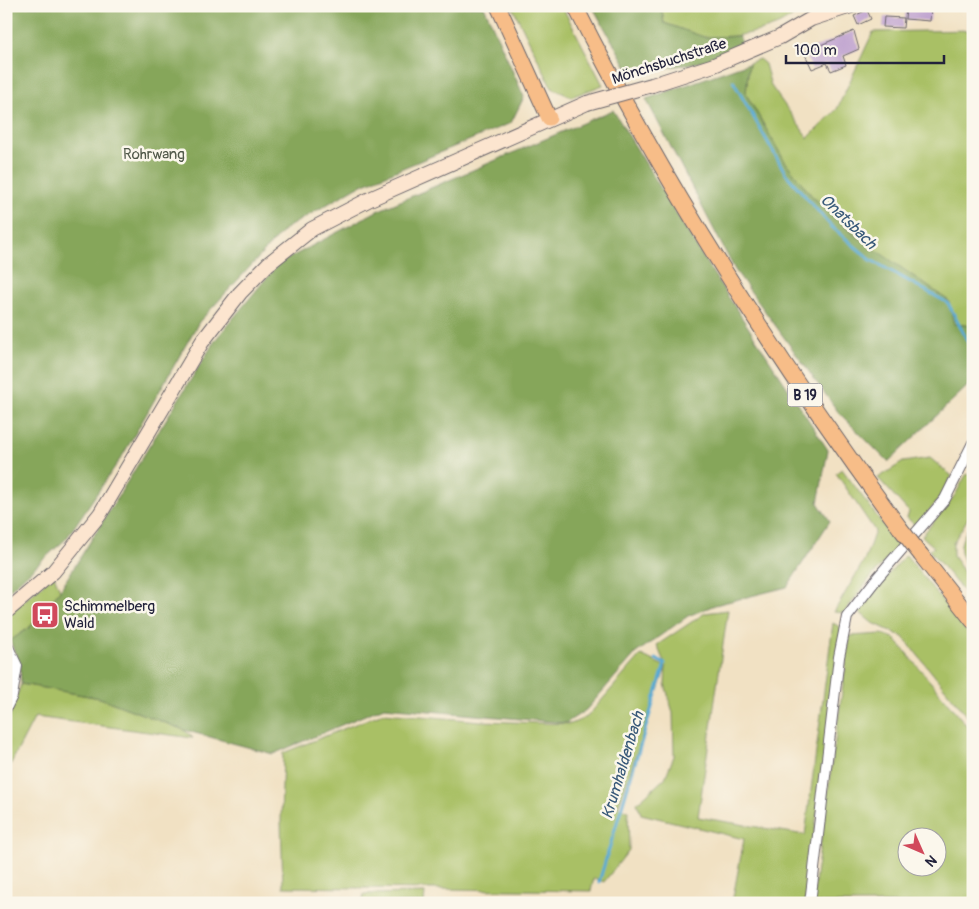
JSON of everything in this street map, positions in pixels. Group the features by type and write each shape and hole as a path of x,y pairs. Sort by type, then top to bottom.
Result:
{"main road":[{"path":"498,6 550,118"},
{"name":"B 19","path":"575,6 640,129 715,258 818,414 900,528 973,621"}],"street":[{"name":"Mönchsbuchstraße","path":"6,612 53,572 100,514 202,342 240,293 268,264 312,229 370,199 550,118 587,103 714,65 780,37 811,19 851,6"},
{"path":"810,903 839,657 847,617 867,590 945,499 973,443"},
{"path":"6,643 17,666 12,696 6,708"}],"green space":[{"name":"Rohrwang","path":"6,6 484,6 524,97 511,123 357,187 285,229 199,322 123,455 66,539 6,593"},
{"path":"512,6 562,6 603,85 571,97 552,88"},
{"path":"592,6 661,6 664,23 704,37 739,36 744,48 700,62 631,74"},
{"path":"661,6 814,6 780,24 764,30 743,35 712,38 694,35 664,23"},
{"path":"973,30 973,326 954,324 811,195 784,160 746,94 749,63 759,59 765,64 771,86 808,138 837,109 873,32"},
{"path":"749,63 746,94 784,160 811,195 853,234 949,301 954,324 973,326 973,381 888,462 839,413 735,270 646,99"},
{"path":"613,110 709,267 828,450 818,503 830,521 787,587 715,605 688,616 636,653 586,710 566,723 384,707 273,754 184,730 100,698 21,684 20,665 10,641 30,627 60,590 216,339 278,264 377,211"},
{"path":"930,458 952,476 940,498 916,526 907,518 909,512 878,478 903,462"},
{"path":"842,469 899,546 870,578 844,613 834,612 865,559 875,531 836,473"},
{"path":"973,473 973,510 953,543 953,556 973,585 973,603 929,550 934,547 922,536 955,495 966,475"},
{"path":"973,521 973,574 961,554 961,542"},
{"path":"906,555 973,639 973,723 903,637 871,622 859,612 866,599"},
{"path":"54,575 60,590 30,627 10,641 6,634 6,616"},
{"path":"728,610 698,817 805,835 833,623 840,627 841,636 805,903 732,903 744,839 641,814 637,803 665,778 674,756 673,713 665,684 666,667 657,645 705,613"},
{"path":"882,634 894,638 973,733 973,903 812,903 850,636"},
{"path":"641,655 666,667 618,807 628,811 629,850 604,882 594,878 591,891 283,887 281,821 283,753 383,713 481,721 571,724 587,717"},
{"path":"21,684 100,698 184,730 193,738 35,717 6,773 6,726"},
{"path":"425,893 424,903 362,903 364,894"},
{"path":"500,896 595,901 595,903 498,903"}],"building":[{"path":"906,6 931,6 930,21 905,19"},
{"path":"867,10 871,19 858,25 854,16"},
{"path":"884,17 904,18 903,28 883,27"},
{"path":"854,31 859,49 843,56 846,65 831,71 827,63 812,69 804,52"}],"waterway":[{"name":"Onatsbach","path":"733,81 786,174 831,226 871,260 948,303 973,352"},
{"name":"Krumhaldenbach","path":"599,882 665,664 656,659"}],"place":[{"name":"Schimmelberg Wald","path":"45,615"}]}
